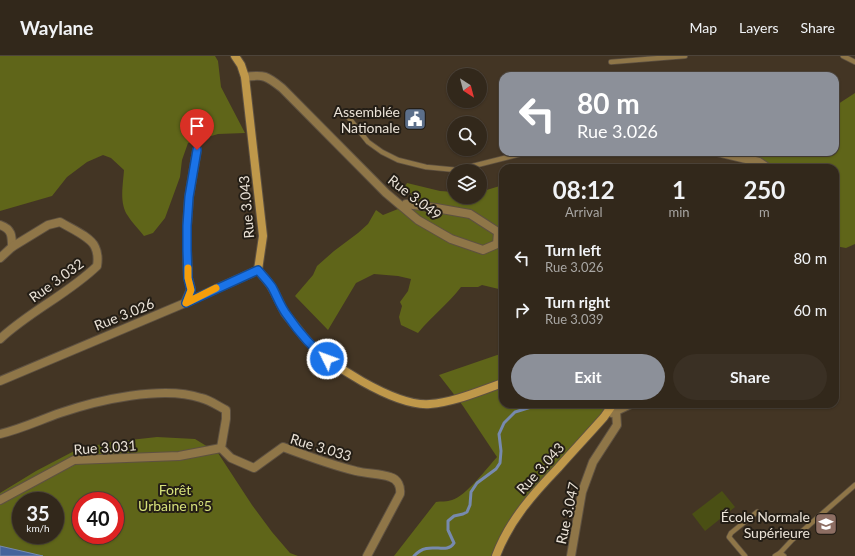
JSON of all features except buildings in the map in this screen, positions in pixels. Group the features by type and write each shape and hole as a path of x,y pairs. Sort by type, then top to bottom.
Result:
{"street":[{"name":"Rue 3.043","path":"235,56 241,65 245,77 263,236 258,270"},
{"name":"Rue 3.049","path":"245,77 258,75 269,78 282,88 386,193 418,220 451,239 484,250 497,244 498,232 470,214 406,204"},
{"path":"186,303 191,290 188,278 187,250 189,197 197,150"},
{"path":"734,156 762,164"},
{"name":"Rue 3.032","path":"0,258 12,248 48,225 60,222 84,236 95,246 98,258 98,266 83,280 30,315 0,338"},
{"path":"0,225 8,228 12,235 12,248"},
{"name":"Rue 3.026","path":"0,381 186,303 258,270"},
{"path":"258,270 271,286 286,314 319,353 334,364 373,387 415,403 428,404 448,402 499,384"},
{"path":"0,434 16,430 60,413 98,402 144,393 179,394 201,398 226,410 221,448"},
{"name":"Rue 3.043","path":"496,556 514,520 533,495 614,408"},
{"name":"Rue 3.047","path":"571,556 582,492 594,462 617,425 614,408"},
{"name":"Rue 3.033","path":"221,448 231,458 254,468 283,447 334,466 391,477 399,484 400,494 367,556"},
{"name":"Rue 3.031","path":"0,500 74,460 179,456 221,448"}],"lane":[{"path":"611,62 685,56"},
{"path":"843,56 855,62"},
{"path":"345,113 368,142 382,152 398,160 426,167 457,170 512,156"},
{"path":"775,556 782,554 792,540 855,485"},
{"path":"745,556 729,537 731,533 757,512"}],"green space":[{"path":"0,56 215,56 218,61 221,87 245,133 218,134 188,143 182,160 180,177 165,218 153,233 144,236 130,219 123,206 122,194 124,170 111,158 103,155 87,162 67,177 52,196 0,211"},
{"path":"855,93 855,244 846,248 839,247 839,164 745,164 746,157 743,156 839,156 839,103"},
{"path":"407,183 447,192 447,204 487,204 487,190 499,186 499,289 482,285 478,287 461,287 418,333 401,325 399,317 402,306 400,302 408,291 411,279 398,276 374,274 356,283 328,330 295,296 313,275 317,266 368,224 376,210 383,215 413,203 411,193 402,192"},
{"path":"499,354 499,408 608,408 533,495 497,556 394,556 436,502 450,501 464,493 497,457 463,406 439,375"},
{"name":"Forêt Urbaine n°5","path":"157,437 195,439 218,453 252,505 272,532 290,553 298,556 0,556 0,493 36,471 78,449 112,442"},
{"path":"722,491 735,507 705,531 692,514"}],"water":[{"path":"0,546 43,556 0,556"}],"waterway":[{"path":"414,556 425,549 451,547 454,543 448,530 448,521 454,516 467,512 470,505 471,492 477,483 496,469 500,463 501,451 499,434 504,423 515,412 528,408"}],"slow traffic":[{"path":"188,268 188,278 191,290 186,303 216,288"}],"place":[{"name":"Assemblée Nationale","path":"415,119"},
{"name":"École Normale Supérieure","path":"826,524"}],"route":[{"path":"197,150 189,197 187,250 188,278 191,290 186,303 227,282 258,270 271,286 286,314 306,339 327,359"}]}
